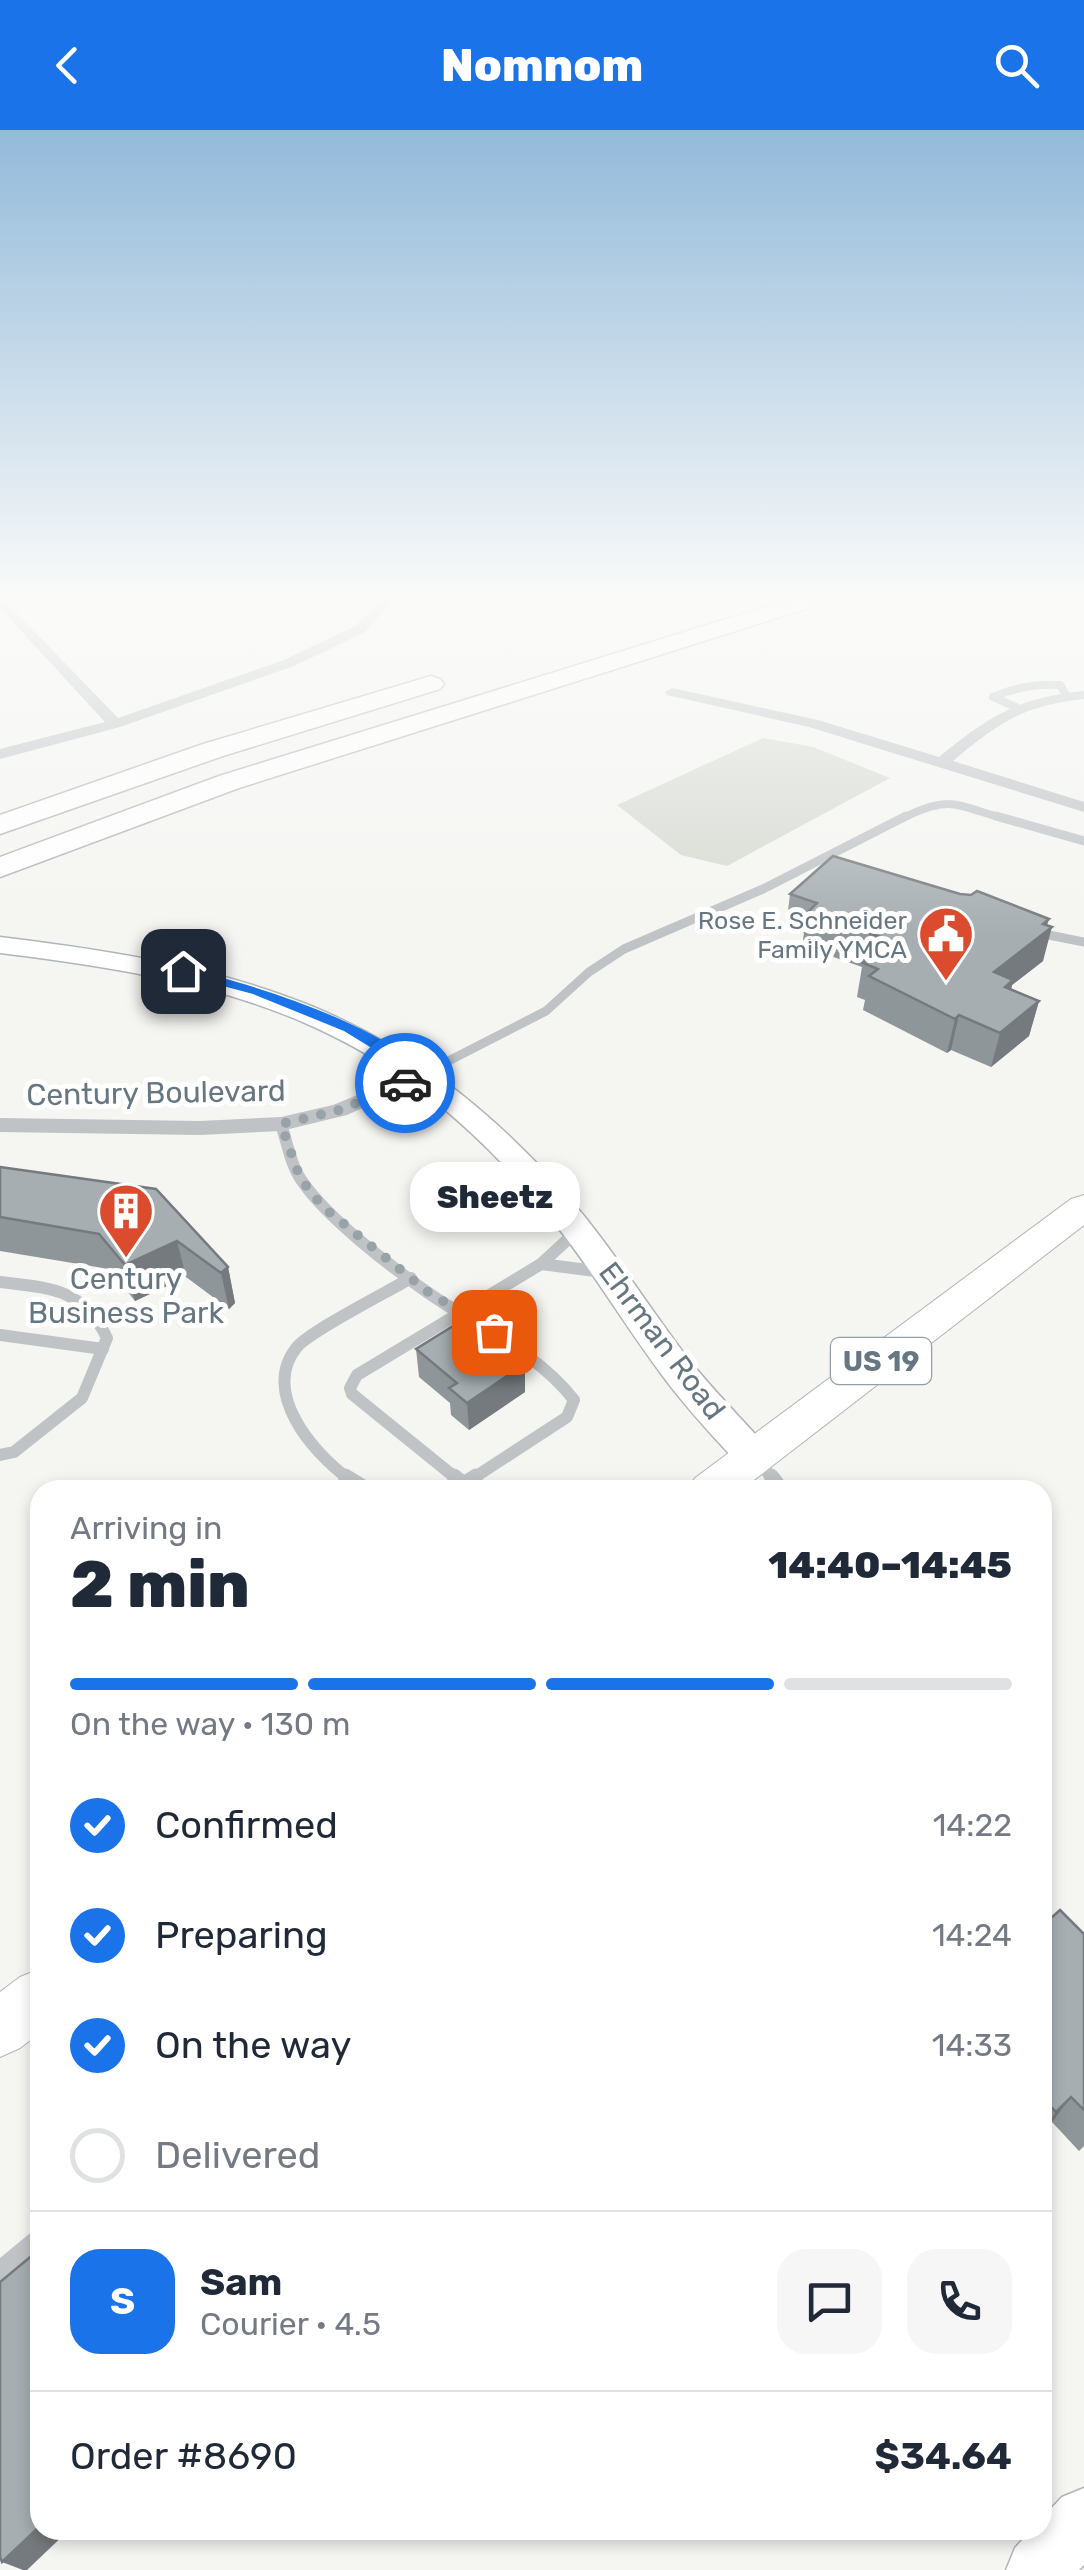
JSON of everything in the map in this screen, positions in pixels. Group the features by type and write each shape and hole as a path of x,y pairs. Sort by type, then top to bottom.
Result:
{"highway":[{"path":"0,825 213,750 353,708"},
{"path":"0,868 229,782 466,708"}],"main road":[{"name":"US 19","path":"723,1480 1084,1207"},
{"path":"0,2028 30,2005"}],"street":[{"path":"100,708 115,724"},
{"path":"0,754 161,708"},
{"path":"745,708 814,723 1084,807"},
{"path":"943,762 987,722 1014,708"},
{"name":"Ehrman Road","path":"0,945 128,960 233,984 338,1024 423,1074 484,1125 578,1230 678,1370 754,1456"},
{"name":"Century Boulevard","path":"0,1124 200,1128 281,1124 340,1110 423,1074"},
{"path":"1037,2570 1084,2518"}],"lane":[{"path":"423,1074 546,1011 589,972 624,949 711,914 938,802 1084,841"},
{"path":"811,865 829,870"},
{"path":"1026,929 1070,942 1084,942"},
{"path":"281,1124 300,1178 323,1207 411,1278 548,1372 574,1400 567,1417 475,1480"},
{"path":"454,1480 352,1394 350,1388 357,1375 541,1264 578,1230"},
{"path":"541,1264 610,1273"},
{"path":"350,1480 312,1444 292,1408 285,1383 287,1373 298,1345 411,1278"},
{"path":"0,1282 62,1291 85,1302 100,1317 107,1338 82,1398 14,1452 0,1455"},
{"path":"0,1334 102,1349"},
{"path":"754,1456 774,1480"},
{"path":"0,2271 30,2246"}],"shaded area":[{"path":"763,738 813,747 890,778 727,866 681,855 617,805"}],"building":[{"path":"833,856 960,894 977,891 1049,919 1043,924 1052,927 994,972 1013,980 1005,987 1039,1001 1000,1033 959,1015 955,1019 869,976 878,969 863,963 893,941 807,913 817,903 790,894"},
{"path":"0,1167 156,1189 228,1267 221,1273 177,1241 125,1265 99,1234 0,1217"},
{"path":"466,1318 525,1364 467,1403 449,1388 457,1383 416,1349"},
{"path":"1060,1910 1084,1934 1084,2110 1071,2097 1056,2112 1052,2108 1052,1917"},
{"path":"30,2257 30,2535 2,2562 0,2557 0,2282"}],"way so far":[{"path":"405,1083 340,1110 281,1124 292,1159 300,1178 323,1207 428,1292 494,1332"}],"place":[{"name":"Rose E. Schneider Family YMCA","path":"946,983"},
{"name":"Century Business Park","path":"126,1260"},
{"name":"Sheetz","path":"494,1332"}],"route":[{"path":"183,971 258,992 349,1029 423,1074 405,1083"}]}
